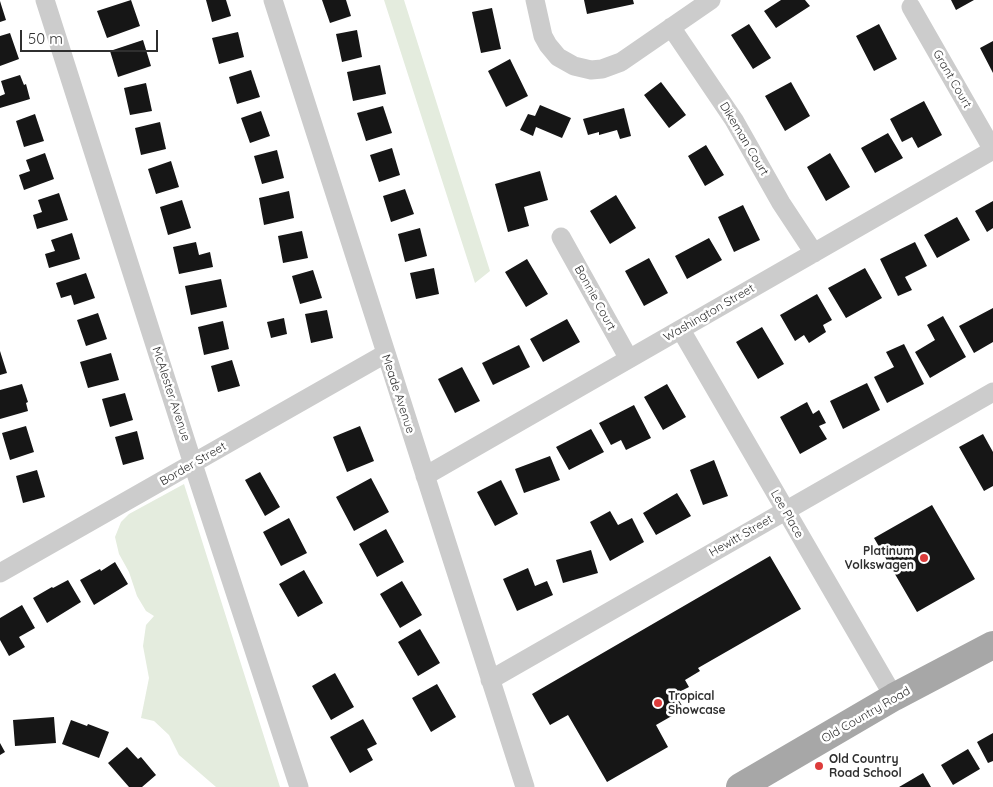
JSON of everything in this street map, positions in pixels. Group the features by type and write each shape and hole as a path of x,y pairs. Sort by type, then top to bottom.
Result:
{"main road":[{"name":"Old Country Road","path":"740,787 894,698 993,645"}],"street":[{"name":"McAlester Avenue","path":"45,0 193,464 299,787"},
{"name":"Meade Avenue","path":"273,0 525,787"},
{"path":"535,0 543,36 558,57 574,66 602,69 621,62 711,0"},
{"name":"Grant Court","path":"911,7 993,150"},
{"name":"Dikeman Court","path":"672,27 734,120 781,203 814,253"},
{"name":"Washington Street","path":"425,476 993,150"},
{"name":"Bonnie Court","path":"561,237 629,359"},
{"name":"Lee Place","path":"681,330 894,698"},
{"name":"Border Street","path":"0,573 385,354"},
{"name":"Hewitt Street","path":"490,680 993,392"}],"shaded area":[{"path":"384,0 404,0 490,271 475,283"},
{"path":"184,484 280,787 216,787 179,755 169,735 154,721 141,718 149,678 143,646 146,625 154,616 146,611 137,596 129,572 119,554 115,537 121,522 129,514"}],"building":[{"path":"131,0 140,26 107,38 97,11"},
{"path":"206,0 226,0 231,16 212,22"},
{"path":"322,0 346,0 351,16 330,23"},
{"path":"584,0 633,0 634,4 587,14"},
{"path":"781,0 805,0 810,6 776,28 764,11"},
{"path":"951,0 974,0 956,10"},
{"path":"0,1 6,20 0,22"},
{"path":"492,8 501,49 481,53 472,12"},
{"path":"749,24 771,58 753,69 731,35"},
{"path":"879,24 897,59 874,71 856,36"},
{"path":"357,30 362,57 342,62 336,34"},
{"path":"238,32 244,57 219,64 212,38"},
{"path":"10,33 19,59 0,66 0,36"},
{"path":"143,40 151,66 118,77 110,51"},
{"path":"993,41 993,73 980,48"},
{"path":"510,59 528,96 506,107 488,71"},
{"path":"380,65 386,94 353,101 347,72"},
{"path":"251,70 260,97 237,104 229,77"},
{"path":"20,75 24,85 26,84 30,99 0,108 0,96 5,94 1,81"},
{"path":"661,82 686,115 669,128 644,95"},
{"path":"791,82 810,116 785,131 765,96"},
{"path":"146,83 152,111 130,115 124,88"},
{"path":"924,101 942,135 918,148 912,137 902,142 890,119"},
{"path":"540,105 571,118 562,138 536,127 533,136 520,130 528,114 535,116"},
{"path":"383,106 392,133 366,141 357,113"},
{"path":"624,108 631,136 620,139 617,130 599,135 599,132 588,135 583,119"},
{"path":"261,111 270,136 250,143 241,118"},
{"path":"35,114 44,141 24,147 16,121"},
{"path":"160,122 166,149 141,155 135,128"},
{"path":"888,133 903,158 875,173 861,148"},
{"path":"706,145 724,175 705,186 688,156"},
{"path":"392,148 400,175 379,182 370,155"},
{"path":"277,150 284,178 262,184 254,156"},
{"path":"45,153 54,179 24,190 19,175 30,171 26,160"},
{"path":"830,153 850,187 826,201 807,167"},
{"path":"171,161 179,187 156,194 148,169"},
{"path":"540,171 548,200 524,207 529,226 508,232 495,184"},
{"path":"405,189 414,214 391,222 383,196"},
{"path":"289,191 294,218 264,225 259,198"},
{"path":"59,193 68,220 37,229 33,215 42,212 38,200"},
{"path":"616,195 636,228 610,244 590,211"},
{"path":"182,200 191,228 168,235 160,207"},
{"path":"993,201 993,228 987,232 975,211"},
{"path":"743,205 760,240 734,252 718,217"},
{"path":"957,217 970,240 937,258 924,235"},
{"path":"420,228 427,256 405,262 398,234"},
{"path":"302,231 308,258 283,263 278,236"},
{"path":"72,233 80,259 49,268 45,254 55,251 51,240"},
{"path":"709,238 722,260 687,279 675,256"},
{"path":"196,242 199,255 210,252 213,267 179,274 173,247"},
{"path":"915,242 927,266 905,277 912,290 898,296 880,259"},
{"path":"649,258 668,293 644,306 625,271"},
{"path":"527,259 548,294 526,307 505,272"},
{"path":"434,268 439,294 416,299 410,273"},
{"path":"865,268 882,298 846,318 828,288"},
{"path":"313,270 322,298 300,304 292,276"},
{"path":"86,273 95,298 74,305 71,295 61,298 56,283"},
{"path":"221,279 227,307 191,315 185,286"},
{"path":"817,294 832,320 823,325 826,332 809,343 804,335 795,341 780,315"},
{"path":"993,308 993,342 974,353 959,326"},
{"path":"327,310 333,338 311,343 305,314"},
{"path":"98,313 107,339 86,346 77,320"},
{"path":"943,316 966,357 930,378 915,352 935,340 927,325"},
{"path":"284,318 287,334 271,338 267,322"},
{"path":"567,319 580,342 543,362 530,339"},
{"path":"223,321 229,349 204,355 198,327"},
{"path":"762,327 784,364 758,379 736,342"},
{"path":"904,344 924,384 887,403 874,377 894,367 886,352"},
{"path":"519,345 530,367 493,385 482,363"},
{"path":"0,351 7,373 0,375"},
{"path":"111,353 119,380 88,388 80,362"},
{"path":"232,360 240,386 218,392 211,366"},
{"path":"462,367 480,401 455,413 438,379"},
{"path":"867,383 880,410 843,429 830,401"},
{"path":"22,384 28,402 26,403 28,411 0,419 0,390"},
{"path":"667,384 686,417 663,430 644,397"},
{"path":"125,393 133,420 110,427 102,399"},
{"path":"807,402 813,414 819,410 826,423 819,426 827,439 800,454 780,417"},
{"path":"634,405 651,438 626,450 621,440 611,445 599,423"},
{"path":"26,426 34,452 10,460 2,433"},
{"path":"360,426 374,461 347,472 333,437"},
{"path":"591,429 604,452 569,470 556,447"},
{"path":"137,431 144,459 123,465 115,437"},
{"path":"983,434 993,452 993,486 984,491 959,447"},
{"path":"550,456 560,480 524,493 515,469"},
{"path":"714,460 728,496 703,505 690,470"},
{"path":"37,470 45,497 23,503 16,476"},
{"path":"260,472 280,507 265,516 245,480"},
{"path":"371,478 389,512 354,531 336,497"},
{"path":"501,480 518,514 495,526 477,492"},
{"path":"677,493 691,516 656,535 643,513"},
{"name":"Platinum Volkswagen","path":"932,505 975,579 917,612 874,538"},
{"path":"610,511 618,525 632,518 644,542 610,561 590,522"},
{"path":"289,518 307,553 281,566 263,532"},
{"path":"386,529 404,562 377,577 359,544"},
{"path":"591,550 598,573 563,583 556,560"},
{"path":"770,556 801,609 698,668 700,671 685,680 689,687 675,694 684,709 656,725 668,747 607,782 568,715 550,725 532,694"},
{"path":"115,562 128,584 94,605 80,580 100,569 101,571"},
{"path":"528,568 535,586 547,581 553,595 517,611 503,579"},
{"path":"304,570 323,603 298,617 279,584"},
{"path":"68,580 81,602 47,623 33,598"},
{"path":"402,581 422,615 400,628 380,594"},
{"path":"22,605 35,628 19,637 25,647 9,656 0,640 0,618"},
{"path":"420,629 440,663 418,676 398,642"},
{"path":"335,673 354,707 331,720 312,686"},
{"path":"437,684 456,717 431,732 412,698"},
{"path":"54,717 56,743 15,746 13,720"},
{"path":"363,719 377,744 367,749 373,760 350,773 330,737"},
{"path":"71,720 109,732 99,758 62,744"},
{"path":"993,733 993,761 988,763 977,742"},
{"path":"0,743 5,752 0,755"},
{"path":"127,747 138,759 141,757 156,775 142,787 129,787 108,763"},
{"path":"968,749 980,769 953,785 941,765"},
{"path":"923,773 931,787 899,787"}],"place":[{"name":"Platinum Volkswagen","path":"924,558"},
{"name":"Tropical Showcase","path":"658,703"},
{"name":"Old Country Road School","path":"819,766"}]}
